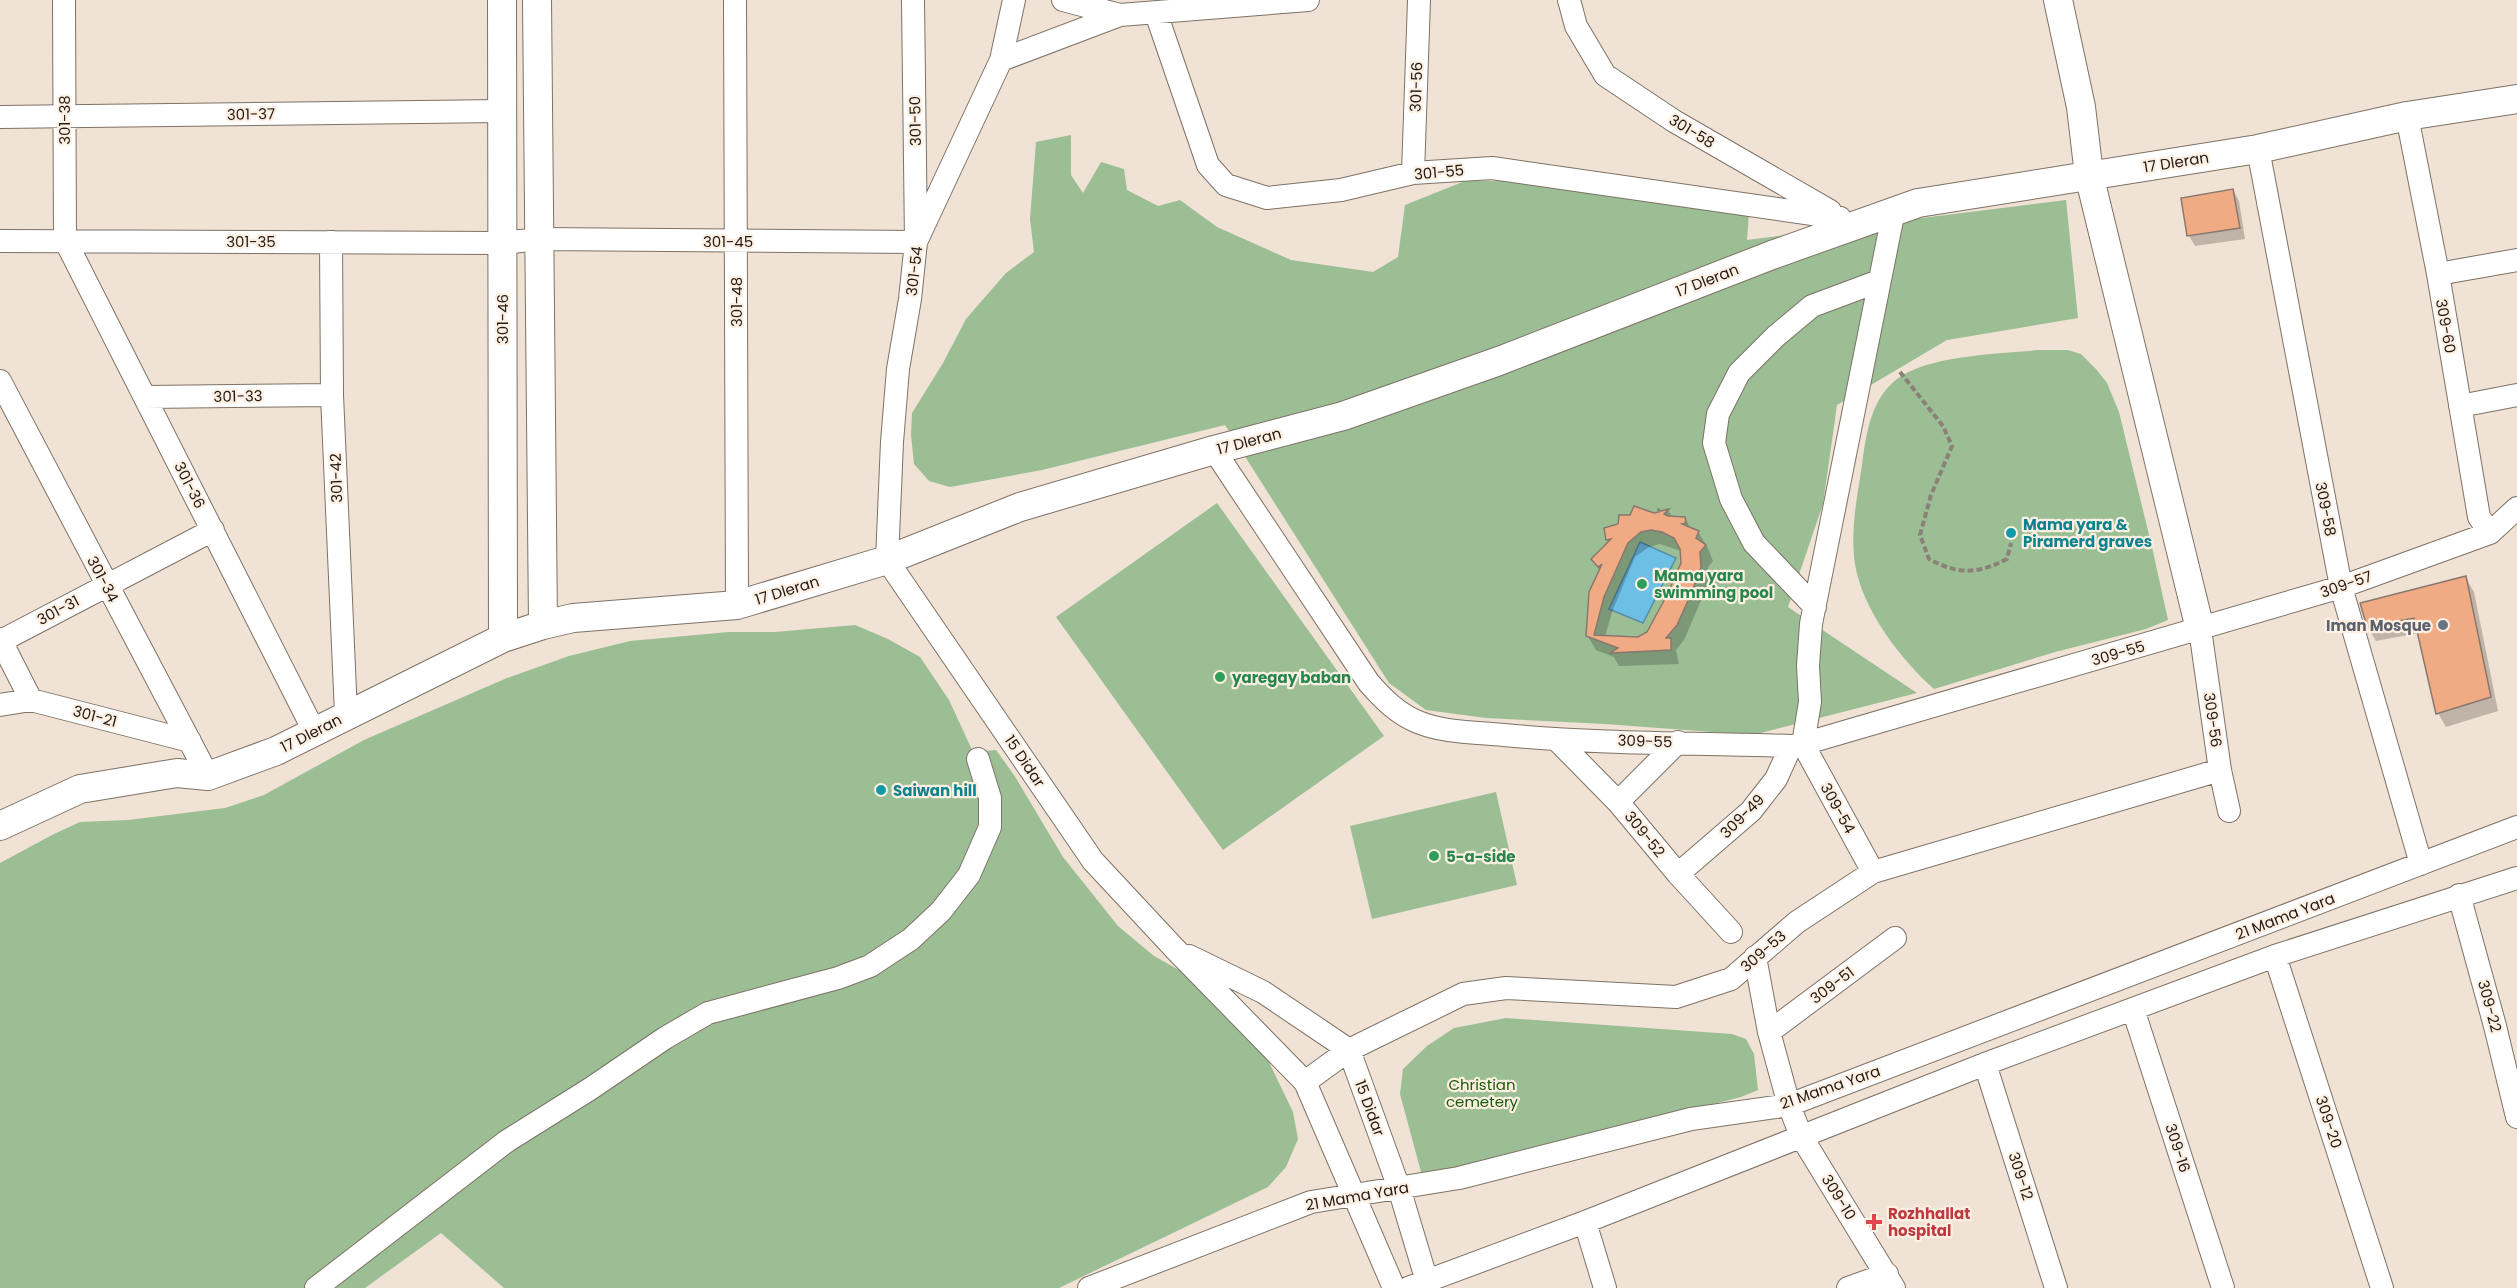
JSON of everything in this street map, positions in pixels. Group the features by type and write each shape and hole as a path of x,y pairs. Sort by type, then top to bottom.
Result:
{"main road":[{"name":"301-46","path":"502,0 503,638"},
{"path":"537,0 543,625"},
{"path":"2058,0 2081,107 2089,175 2200,629"},
{"name":"17 Dleran","path":"0,826 80,789 177,773 208,776 276,751 346,714 503,638 543,625 573,618 738,605 887,560 1020,507 1214,450 1343,416 1499,361 1847,222 1928,201 2258,149 2407,116 2517,99"}],"street":[{"name":"301-38","path":"64,0 65,240"},
{"name":"301-48","path":"735,0 738,605"},
{"name":"301-50","path":"913,0 916,242"},
{"name":"301-54","path":"887,560 898,369 910,299 916,242 1001,60 1014,0"},
{"path":"1063,0 1120,15"},
{"path":"1001,60 1120,15 1308,0"},
{"name":"301-56","path":"1413,173 1419,0"},
{"name":"301-58","path":"1569,0 1576,26 1605,75 1674,121 1847,222"},
{"name":"301-55","path":"1155,13 1208,165 1226,185 1267,198 1341,190 1413,173 1492,168 1847,222"},
{"name":"301-37","path":"0,117 502,111"},
{"name":"309-60","path":"2407,116 2438,273 2480,517 2490,533"},
{"name":"309-58","path":"2258,149 2341,587 2421,864"},
{"name":"309-49","path":"1678,874 1751,811 1776,779 1797,745 1810,702 1809,645 1815,607 1894,210"},
{"name":"301-45","path":"502,243 540,239 916,242"},
{"name":"301-36","path":"65,240 314,731"},
{"name":"301-35","path":"0,241 502,243"},
{"name":"301-42","path":"331,242 332,395 346,714"},
{"path":"2438,273 2517,260"},
{"path":"1815,607 1754,543 1731,499 1714,443 1718,414 1739,374 1776,336 1812,306 1879,281"},
{"name":"301-34","path":"0,381 208,776"},
{"name":"301-33","path":"145,397 332,395"},
{"path":"2460,406 2517,395"},
{"name":"309-55","path":"1214,450 1369,683 1401,714 1420,723 1450,730 1556,739 1797,745 2200,629"},
{"path":"2490,533 2517,508"},
{"name":"301-31","path":"0,640 213,530"},
{"name":"309-57","path":"2200,629 2341,587 2490,533"},
{"name":"15 Didar","path":"887,560 1093,861 1305,1082 1394,1288"},
{"name":"309-56","path":"2200,629 2220,770 2229,811"},
{"path":"0,640 31,700"},
{"name":"301-21","path":"0,705 31,700 190,741"},
{"name":"309-52","path":"1556,739 1618,802 1678,874 1731,932"},
{"path":"1618,802 1678,742"},
{"name":"309-54","path":"1797,745 1874,872"},
{"path":"316,1288 507,1141 665,1038 708,1013 838,978 870,966 911,939 941,911 969,875 990,827 990,798 978,759"},
{"name":"309-53","path":"1305,1082 1348,1050 1462,994 1506,988 1676,997 1731,979 1797,922 1874,872 2220,770"},
{"name":"21 Mama Yara","path":"1089,1288 1311,1202 1459,1178 1691,1119 1789,1105 2517,827"},
{"path":"1421,1285 1985,1064 2275,956 2517,878"},
{"name":"309-22","path":"2459,895 2496,1026 2517,1117"},
{"name":"309-51","path":"1769,1032 1895,938"},
{"name":"15 Didar","path":"1176,950 1263,992 1348,1050 1400,1188 1421,1285"},
{"name":"309-20","path":"2275,956 2382,1288"},
{"path":"1755,957 1769,1032 1789,1105"},
{"name":"309-16","path":"2133,1009 2223,1288"},
{"name":"309-12","path":"1985,1064 2056,1288"},
{"name":"309-10","path":"1789,1105 1801,1136 1890,1281"},
{"path":"1585,1222 1605,1288"},
{"path":"1848,1288 1890,1281"}],"path":[{"path":"1900,372 1943,426 1952,446 1931,495 1920,535 1929,559 1948,569 1964,572 1989,568 2007,560 2011,543"}],"green space":[{"path":"1071,135 1071,175 1083,193 1101,162 1124,169 1127,190 1158,206 1180,200 1217,227 1291,260 1373,272 1398,257 1405,205 1465,181 1533,181 1749,213 1747,240 2066,200 2078,318 1947,340 1837,405 1823,504 1788,607 1917,693 1753,735 1486,718 1426,710 1389,683 1225,425 1042,470 950,487 929,481 914,464 911,435 912,413 943,363 966,319 1006,273 1034,252 1030,219 1036,142"},
{"path":"2038,350 2068,350 2081,354 2107,383 2119,412 2168,620 2146,629 2055,652 1934,689 1896,649 1874,616 1859,581 1855,564 1853,539 1855,514 1871,418 1888,387 1910,371 1945,360"},
{"name":"yaregay baban","path":"1217,503 1384,736 1223,850 1056,617"},
{"path":"855,625 888,639 920,657 949,700 973,752 996,750 1014,775 1063,857 1118,926 1154,956 1195,979 1256,1035 1293,1112 1298,1139 1286,1167 1268,1187 1059,1288 504,1288 441,1233 365,1288 0,1288 0,863 80,822 128,820 225,808 264,795 364,740 507,678 569,656 630,641 729,632 775,632"},
{"name":"5-a-side","path":"1496,792 1517,885 1372,919 1350,826"},
{"name":"Christian cemetery","path":"1506,1018 1732,1034 1746,1039 1754,1054 1758,1090 1741,1097 1426,1177 1421,1172 1400,1094 1403,1069 1427,1046 1454,1028"}],"water":[{"name":"Mama yara swimming pool","path":"1640,542 1676,558 1643,623 1609,609"}],"building":[{"path":"2233,189 2240,228 2187,236 2181,198"},
{"path":"1634,506 1654,513 1659,512 1658,509 1661,511 1669,509 1664,514 1685,517 1686,523 1682,524 1699,531 1696,538 1706,545 1700,552 1701,567 1691,594 1677,625 1666,638 1671,638 1671,650 1610,653 1618,648 1586,636 1589,592 1602,564 1598,567 1591,559 1611,539 1606,540 1604,528 1618,524 1619,515 1630,515","holes":["1651,530 1674,538 1680,549 1681,563 1647,632 1638,637 1594,635 1604,597 1628,543 1641,532"]},
{"path":"2466,576 2491,697 2436,714 2414,618 2367,627 2360,603"}],"place":[{"name":"Mama yara & Piramerd graves","path":"2011,533"},
{"name":"Mama yara swimming pool","path":"1642,584"},
{"name":"Iman Mosque","path":"2443,625"},
{"name":"yaregay baban","path":"1220,677"},
{"name":"Saiwan hill","path":"881,790"},
{"name":"5-a-side","path":"1434,856"},
{"name":"Rozhhallat hospital","path":"1874,1222"}]}
